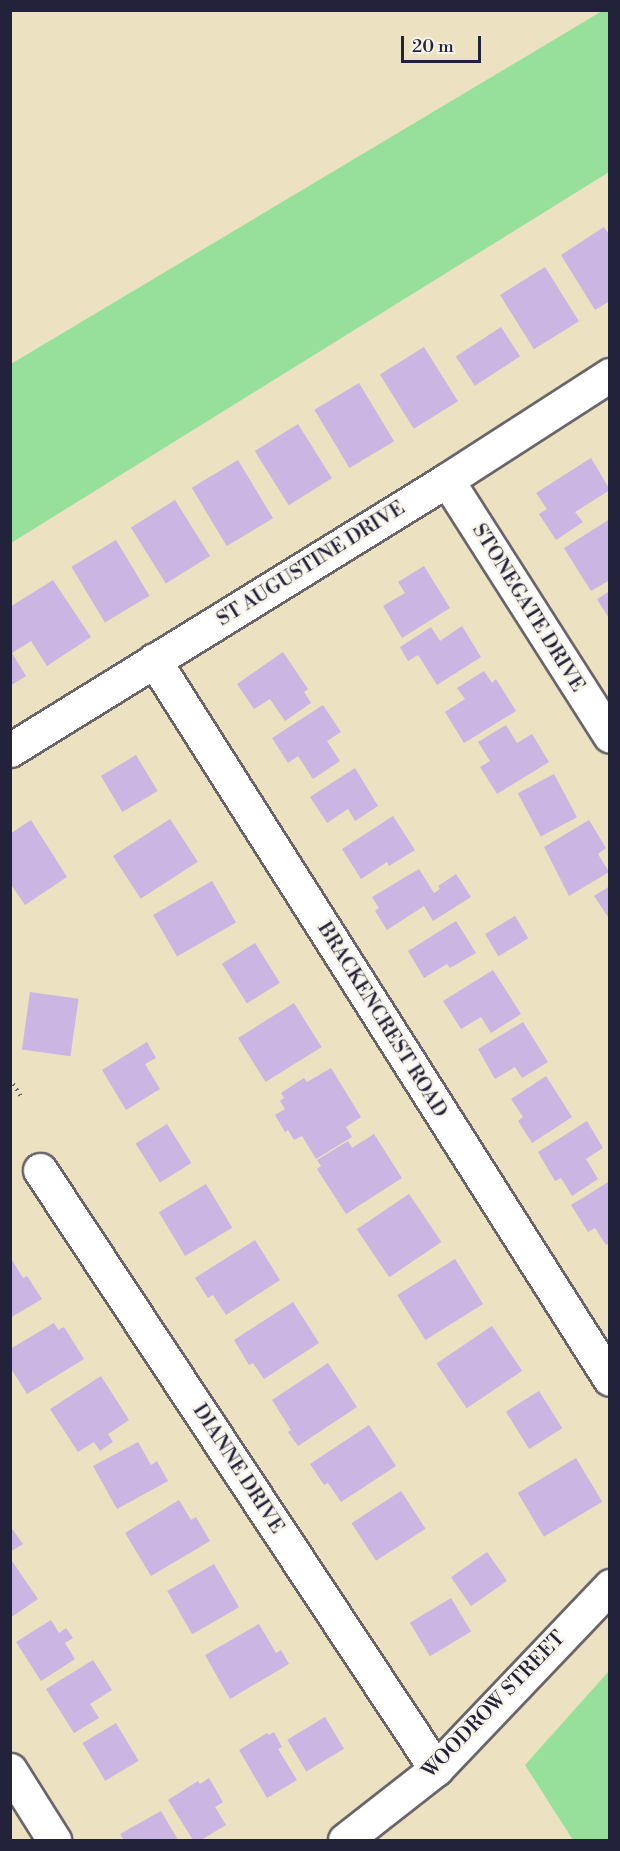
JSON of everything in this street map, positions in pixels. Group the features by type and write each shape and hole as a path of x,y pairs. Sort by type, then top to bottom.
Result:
{"street":[{"name":"ST AUGUSTINE DRIVE","path":"10,750 447,480 609,375"},
{"name":"STONEGATE DRIVE","path":"447,480 609,736"},
{"name":"BRACKENCREST ROAD","path":"154,660 609,1380"},
{"name":"DIANNE DRIVE","path":"40,1170 436,1769"},
{"name":"WOODROW STREET","path":"345,1840 436,1769 609,1586"},
{"path":"10,1770 54,1840"}],"path":[{"path":"10,1079 22,1098"}],"green space":[{"path":"602,11 610,11 609,172 11,543 11,364"},
{"path":"609,1671 609,1840 573,1840 525,1765"}],"building":[{"path":"604,227 610,236 610,301 595,310 561,255"},
{"path":"545,267 579,321 534,349 500,295"},
{"path":"501,327 520,356 475,386 456,356"},
{"path":"424,347 458,401 414,429 380,375"},
{"path":"359,383 394,441 349,468 314,410"},
{"path":"298,424 332,478 289,505 255,451"},
{"path":"591,458 610,490 575,512 583,522 556,540 539,514 547,509 536,493"},
{"path":"238,460 273,518 227,546 192,488"},
{"path":"175,500 210,556 166,584 131,528"},
{"path":"610,519 610,580 591,591 564,548"},
{"path":"116,540 149,596 105,622 71,567"},
{"path":"424,566 450,608 402,638 383,606 405,593 398,582"},
{"path":"53,580 91,637 47,666 31,641 12,653 26,676 10,686 10,607"},
{"path":"610,591 610,620 597,599"},
{"path":"462,626 481,657 437,685 418,655 408,661 400,647 431,627 440,641"},
{"path":"283,652 308,689 304,692 311,703 285,721 270,699 254,709 237,684"},
{"path":"484,671 492,683 496,679 516,711 464,743 445,712 465,699 457,688"},
{"path":"323,705 341,732 327,741 340,761 313,779 298,756 288,763 272,738"},
{"path":"506,725 517,743 532,734 549,762 497,794 480,767 490,761 478,742"},
{"path":"136,755 158,791 122,812 101,776"},
{"path":"355,768 378,806 355,821 348,809 327,823 310,797"},
{"path":"554,774 577,817 541,837 518,793"},
{"path":"393,816 415,850 389,866 387,862 361,879 342,849"},
{"path":"170,819 198,862 141,899 113,856"},
{"path":"31,820 67,877 25,905 10,883 10,834"},
{"path":"589,820 606,848 598,854 609,872 569,896 544,847"},
{"path":"419,869 434,893 440,889 438,886 456,874 471,897 433,921 424,906 387,930 375,911 379,908 372,897"},
{"path":"212,881 236,923 177,957 153,915"},
{"path":"610,886 610,920 594,896"},
{"path":"515,916 528,938 498,956 485,934"},
{"path":"456,921 476,953 450,968 447,964 424,978 408,951"},
{"path":"255,943 280,983 247,1004 222,964"},
{"path":"493,970 521,1014 491,1033 481,1017 461,1029 443,1001"},
{"path":"30,992 79,999 70,1056 22,1049"},
{"path":"294,1003 322,1047 266,1082 238,1038"},
{"path":"523,1022 548,1062 522,1078 515,1067 495,1079 478,1049"},
{"path":"147,1042 156,1058 145,1064 160,1089 126,1110 102,1070"},
{"path":"331,1068 361,1117 346,1127 352,1137 316,1159 302,1136 294,1140 288,1130 285,1132 275,1115 285,1109 280,1101 284,1098 281,1093 304,1078 307,1082"},
{"path":"546,1076 572,1117 532,1143 518,1121 523,1117 511,1099"},
{"path":"587,1121 603,1148 586,1159 598,1179 572,1196 561,1178 555,1181 538,1152"},
{"path":"167,1124 191,1163 160,1183 136,1144"},
{"path":"374,1134 402,1178 346,1214 317,1169 321,1166 317,1160 348,1141 352,1148"},
{"path":"610,1181 610,1243 606,1245 595,1228 588,1232 571,1205"},
{"path":"206,1184 232,1228 185,1256 159,1212"},
{"path":"409,1194 441,1242 389,1277 357,1229"},
{"path":"255,1240 280,1280 226,1315 213,1295 208,1298 195,1278"},
{"path":"455,1259 483,1304 425,1340 397,1295"},
{"path":"12,1260 23,1278 27,1276 42,1299 10,1318"},
{"path":"293,1302 319,1343 264,1379 253,1363 249,1365 234,1340"},
{"path":"54,1323 58,1330 64,1327 84,1359 27,1394 10,1367 10,1349"},
{"path":"492,1326 522,1371 467,1408 436,1363"},
{"path":"328,1363 357,1407 298,1446 288,1432 291,1430 272,1400"},
{"path":"101,1376 129,1420 108,1434 113,1442 100,1451 94,1442 78,1452 50,1409"},
{"path":"539,1391 562,1428 529,1449 506,1412"},
{"path":"369,1425 396,1466 341,1502 328,1483 324,1485 310,1464"},
{"path":"138,1442 151,1465 157,1461 168,1481 117,1509 93,1466"},
{"path":"576,1458 602,1502 544,1537 518,1493"},
{"path":"401,1491 426,1529 376,1561 352,1523"},
{"path":"179,1500 191,1520 196,1517 210,1541 151,1576 125,1533"},
{"path":"10,1526 23,1544 10,1552"},
{"path":"487,1552 507,1581 471,1606 451,1577"},
{"path":"12,1561 38,1599 10,1618 10,1563"},
{"path":"214,1564 239,1607 192,1634 167,1591"},
{"path":"451,1598 471,1631 430,1656 410,1623"},
{"path":"51,1620 59,1633 66,1628 73,1638 65,1643 75,1659 41,1681 16,1642"},
{"path":"259,1624 276,1653 281,1650 289,1664 230,1699 205,1655"},
{"path":"93,1660 112,1690 90,1704 99,1718 74,1733 46,1689"},
{"path":"325,1717 344,1749 306,1771 287,1740"},
{"path":"116,1723 139,1761 105,1781 83,1743"},
{"path":"274,1732 282,1747 278,1749 297,1780 267,1798 239,1750 267,1733 269,1735"},
{"path":"209,1778 223,1802 215,1807 226,1825 201,1840 193,1840 168,1800 198,1781 200,1784"},
{"path":"161,1811 178,1840 124,1840 120,1834"}]}
